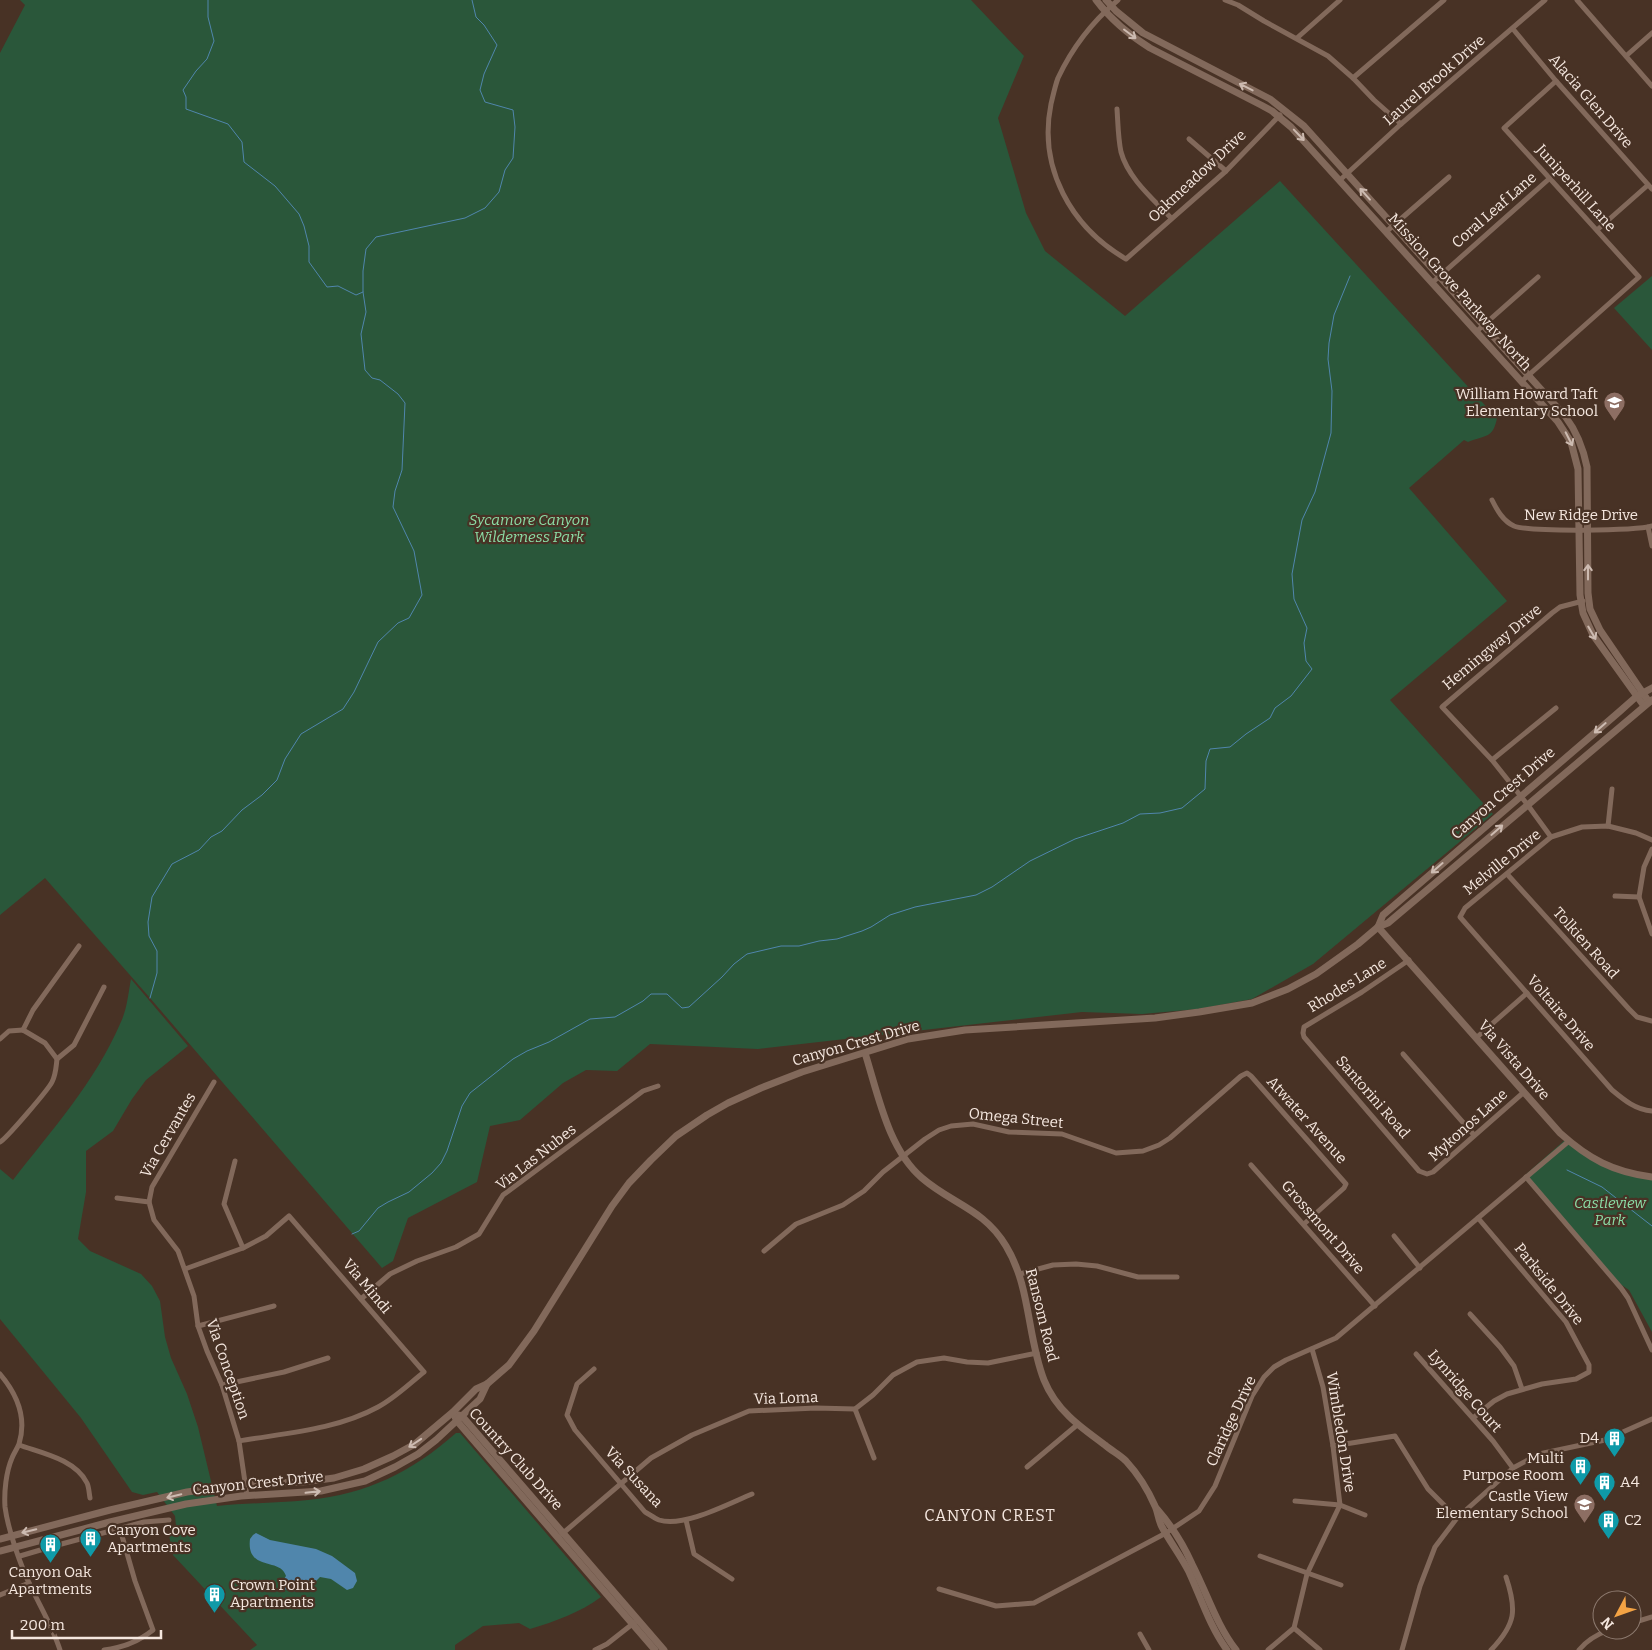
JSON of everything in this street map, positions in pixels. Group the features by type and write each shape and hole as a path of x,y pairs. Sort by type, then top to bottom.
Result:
{"street":[{"name":"Mission Grove Parkway North","path":"1096,0 1128,34 1150,48 1304,126 1565,416 1579,438 1586,467 1585,601"},
{"path":"1106,12 1109,3 1118,0"},
{"path":"1225,0 1328,56 1401,124"},
{"path":"1238,6 1242,0"},
{"path":"1297,38 1340,0"},
{"path":"1353,78 1444,0"},
{"name":"Laurel Brook Drive","path":"1340,180 1401,124 1545,0"},
{"path":"1578,0 1652,86"},
{"name":"Mission Grove Parkway North","path":"1109,3 1130,24 1143,33 1270,99 1340,180 1558,422 1571,442 1578,469 1580,595 1640,694 1649,703"},
{"name":"Oakmeadow Drive","path":"1106,12 1078,42 1058,79 1049,122 1050,149 1056,178 1069,206 1089,231 1106,247 1126,259 1226,171 1281,113"},
{"name":"Alacia Glen Drive","path":"1513,29 1556,81 1650,187"},
{"path":"1626,56 1652,33"},
{"name":"Juniperhill Lane","path":"1528,375 1639,277 1504,128 1556,81"},
{"path":"1117,109 1119,141 1128,168 1136,181 1171,218"},
{"path":"1189,139 1226,171"},
{"path":"1387,231 1449,177"},
{"name":"Coral Leaf Lane","path":"1433,282 1550,178"},
{"path":"1597,230 1650,187"},
{"path":"1477,331 1538,277"},
{"path":"1522,381 1528,375"},
{"name":"New Ridge Drive","path":"1492,500 1505,520 1517,527 1526,529 1587,530 1650,526"},
{"path":"1650,526 1652,546"},
{"name":"Hemingway Drive","path":"1492,760 1442,707 1560,607 1585,601"},
{"name":"Canyon Crest Drive","path":"0,1539 188,1492 244,1484 323,1480 364,1470 393,1456 414,1444 453,1412 476,1389 487,1384 509,1365 534,1331 612,1206 629,1183 676,1136 728,1103 802,1072 908,1039 965,1030 1155,1018 1252,1003 1288,989 1316,974 1358,944 1378,926 1383,915 1640,694 1652,688"},
{"name":"Canyon Crest Drive","path":"1378,926 1388,923 1649,703"},
{"path":"1551,837 1492,760 1556,708"},
{"path":"1608,826 1612,788"},
{"name":"Melville Drive","path":"1460,917 1466,908 1551,837 1582,827 1608,826 1636,833 1652,840"},
{"path":"1652,848 1644,867 1639,897 1652,934"},
{"name":"Tolkien Road","path":"1507,874 1629,1009 1638,1017 1652,1021"},
{"path":"1615,896 1639,897"},
{"name":"Voltaire Drive","path":"1460,917 1612,1090 1625,1101 1643,1110 1652,1111"},
{"name":"Via Vista Drive","path":"1378,926 1569,1141 1585,1154 1604,1165 1628,1174 1652,1177"},
{"path":"23,1030 33,1010 78,946"},
{"name":"Rhodes Lane","path":"1303,1033 1304,1027 1362,992 1408,960"},
{"path":"57,1059 74,1044 104,987"},
{"path":"1476,1038 1527,993"},
{"path":"0,1038 9,1031 23,1030 46,1043 57,1059 56,1071 51,1083 13,1130 0,1142"},
{"name":"Santorini Road","path":"1303,1033 1304,1037 1420,1171 1426,1174"},
{"name":"Ransom Road","path":"865,1053 891,1134 903,1157 929,1184 968,1208 987,1223 1006,1246 1020,1274 1044,1381 1061,1409 1077,1425 1126,1461 1142,1482 1155,1506 1168,1522 1169,1531 1215,1631 1227,1650"},
{"path":"1403,1054 1474,1135"},
{"name":"Omega Street","path":"764,1251 796,1224 843,1205 864,1191 883,1172 939,1130 967,1124 979,1125 1014,1132 1062,1134 1112,1152 1143,1151 1170,1138 1246,1073"},
{"name":"Atwater Avenue","path":"1246,1073 1251,1076 1346,1185 1304,1224"},
{"name":"Via Cervantes","path":"148,1202 152,1186 214,1082"},
{"name":"Via Las Nubes","path":"361,1299 390,1274 417,1261 456,1247 479,1234 503,1195 643,1091 658,1086"},
{"name":"Mykonos Lane","path":"1426,1174 1433,1172 1524,1092"},
{"name":"Claridge Drive","path":"939,1589 996,1606 1034,1603 1169,1531 1199,1511 1215,1486 1252,1396 1264,1377 1280,1364 1336,1338 1569,1141"},
{"path":"186,1270 243,1248 224,1204 235,1161"},
{"name":"Grossmont Drive","path":"1251,1165 1375,1306"},
{"path":"1526,1177 1621,1288 1628,1298 1652,1350"},
{"path":"117,1198 148,1202"},
{"name":"Via Conception","path":"148,1202 154,1220 178,1252 186,1270 194,1296 198,1326 222,1385 239,1441 246,1496"},
{"name":"Via Mindi","path":"239,1441 317,1428 350,1418 377,1407 399,1393 424,1372 290,1216 266,1236 243,1248"},
{"name":"Parkside Drive","path":"1478,1218 1566,1322 1589,1365 1589,1372 1576,1379 1522,1389"},
{"path":"1394,1236 1420,1268"},
{"path":"1020,1274 1053,1265 1076,1264 1097,1266 1138,1277 1176,1277"},
{"path":"198,1326 274,1306"},
{"path":"1470,1314 1500,1347 1514,1366 1522,1389 1494,1401 1473,1418"},
{"name":"Wimbledon Drive","path":"1294,1628 1307,1574 1340,1505 1333,1446 1322,1387 1312,1349"},
{"path":"874,1458 855,1409 873,1395 893,1375 917,1362 944,1358 988,1363 1037,1354"},
{"name":"Lynridge Court","path":"1416,1354 1493,1441 1512,1468"},
{"path":"222,1385 284,1372 328,1358"},
{"name":"Via Susana","path":"594,1369 578,1384 567,1415 575,1430 645,1512 658,1520 674,1522 686,1520 752,1494"},
{"path":"0,1374 8,1383 18,1403 23,1423 19,1445 3,1480 5,1506 12,1535 29,1583 55,1633 60,1650"},
{"name":"Canyon Crest Drive","path":"0,1551 16,1545 186,1504 246,1496 321,1491 365,1481 418,1454 460,1419 480,1399 487,1384"},
{"name":"Via Loma","path":"560,1536 651,1458 692,1435 749,1411 816,1408 855,1409"},
{"name":"Country Club Drive","path":"453,1412 635,1622 664,1650"},
{"path":"1402,1650 1420,1586 1435,1547 1457,1518 1512,1468 1539,1454 1605,1440 1652,1419"},
{"path":"1027,1467 1077,1425"},
{"path":"1333,1446 1395,1436 1428,1489 1457,1518"},
{"path":"19,1445 70,1465 79,1472 88,1484 90,1498"},
{"path":"1295,1501 1340,1505 1366,1515"},
{"path":"20,1556 144,1522 169,1520"},
{"path":"686,1520 694,1554 732,1579"},
{"path":"104,1650 135,1642 153,1630 134,1581 120,1530"},
{"name":"Ransom Road","path":"1169,1531 1192,1563 1221,1628 1236,1650"},
{"path":"1260,1556 1340,1585"},
{"path":"1491,1650 1502,1639 1510,1625 1513,1612 1512,1596 1506,1577"},
{"path":"0,1595 29,1583"},
{"path":"595,1650 607,1644 635,1622"},
{"name":"Country Club Drive","path":"635,1622 655,1650"},
{"path":"1268,1650 1294,1628 1320,1650"},
{"path":"1140,1634 1150,1650"},
{"path":"1579,1650 1584,1643 1592,1638"}],"green space":[{"name":"Sycamore Canyon Wilderness Park","path":"20,0 971,0 1024,56 998,118 1026,213 1045,251 1125,316 1280,181 1493,414 1491,416 1497,418 1491,433 1468,442 1464,440 1409,488 1507,601 1390,700 1493,814 1313,964 1252,999 1198,1009 1142,1014 1082,1012 758,1049 650,1044 617,1071 586,1070 563,1083 520,1120 490,1126 477,1182 408,1218 393,1261 382,1268 45,878 0,915 0,53 25,5"},
{"path":"1652,276 1652,350 1614,308"},
{"path":"131,979 188,1046 146,1080 113,1131 86,1151 86,1192 78,1239 90,1251 141,1274 152,1286 160,1301 165,1337 171,1358 187,1394 198,1427 217,1506 308,1500 350,1492 388,1479 405,1470 423,1459 456,1433 460,1433 601,1597 567,1616 530,1629 519,1623 483,1626 455,1645 455,1650 250,1650 257,1645 173,1555 169,1535 176,1526 175,1516 157,1492 143,1495 132,1492 81,1418 0,1319 0,1169 13,1180 85,1086 110,1045 122,1019"},
{"name":"Castleview Park","path":"1566,1139 1608,1167 1652,1176 1652,1332 1629,1290 1610,1277 1523,1177"}],"water":[{"path":"256,1533 270,1540 316,1549 332,1556 355,1573 357,1581 353,1588 347,1590 331,1579 320,1577 309,1588 298,1592 281,1589 280,1585 286,1576 283,1570 258,1560 253,1556 250,1549 250,1539"}],"waterway":[{"path":"208,0 208,17 214,41 207,59 183,90 186,97 186,109 228,124 242,142 244,162 275,186 299,214 309,246 309,262 327,287 338,286 356,295 363,292"},
{"path":"150,998 157,973 157,951 149,936 148,922 152,897 172,864 199,850 211,837 222,831 242,810 262,795 277,780 285,759 301,734 343,709 354,692 378,642 398,623 409,618 422,595 414,551 393,507 395,491 402,470 405,403 398,394 380,380 372,378 365,370 361,334 366,312 363,292 363,271 366,249 376,237 465,218 485,208 499,192 505,170 513,158 515,127 513,110 485,102 480,90 484,74 497,45 484,25 476,17 472,0"},
{"path":"352,1234 359,1231 378,1208 409,1192 432,1173 441,1163 447,1151 462,1106 470,1093 513,1059 527,1051 549,1042 590,1019 615,1017 643,1001 651,994 667,994 682,1008 689,1007 747,954 781,946 799,946 837,939 862,931 890,915 915,907 976,895 992,887 1030,861 1075,839 1123,823 1140,814 1160,813 1182,808 1205,789 1206,761 1210,749 1230,747 1270,718 1275,708 1291,696 1312,669 1306,661 1304,643 1307,628 1294,599 1292,574 1302,520 1315,492 1331,433 1332,391 1328,359 1329,343 1334,315 1350,276"},
{"path":"1567,1170 1602,1187 1652,1226"}],"place":[{"name":"William Howard Taft Elementary School","path":"1614,422"},
{"name":"D4","path":"1615,1457"},
{"name":"Multi Purpose Room","path":"1580,1486"},
{"name":"A4","path":"1604,1501"},
{"name":"Castle View Elementary School","path":"1584,1524"},
{"name":"C2","path":"1608,1539"},
{"name":"Canyon Cove Apartments","path":"91,1558"},
{"name":"Canyon Oak Apartments","path":"50,1563"},
{"name":"Crown Point Apartments","path":"214,1613"}],"district":[{"name":"CANYON CREST","path":"990,1515"}]}
